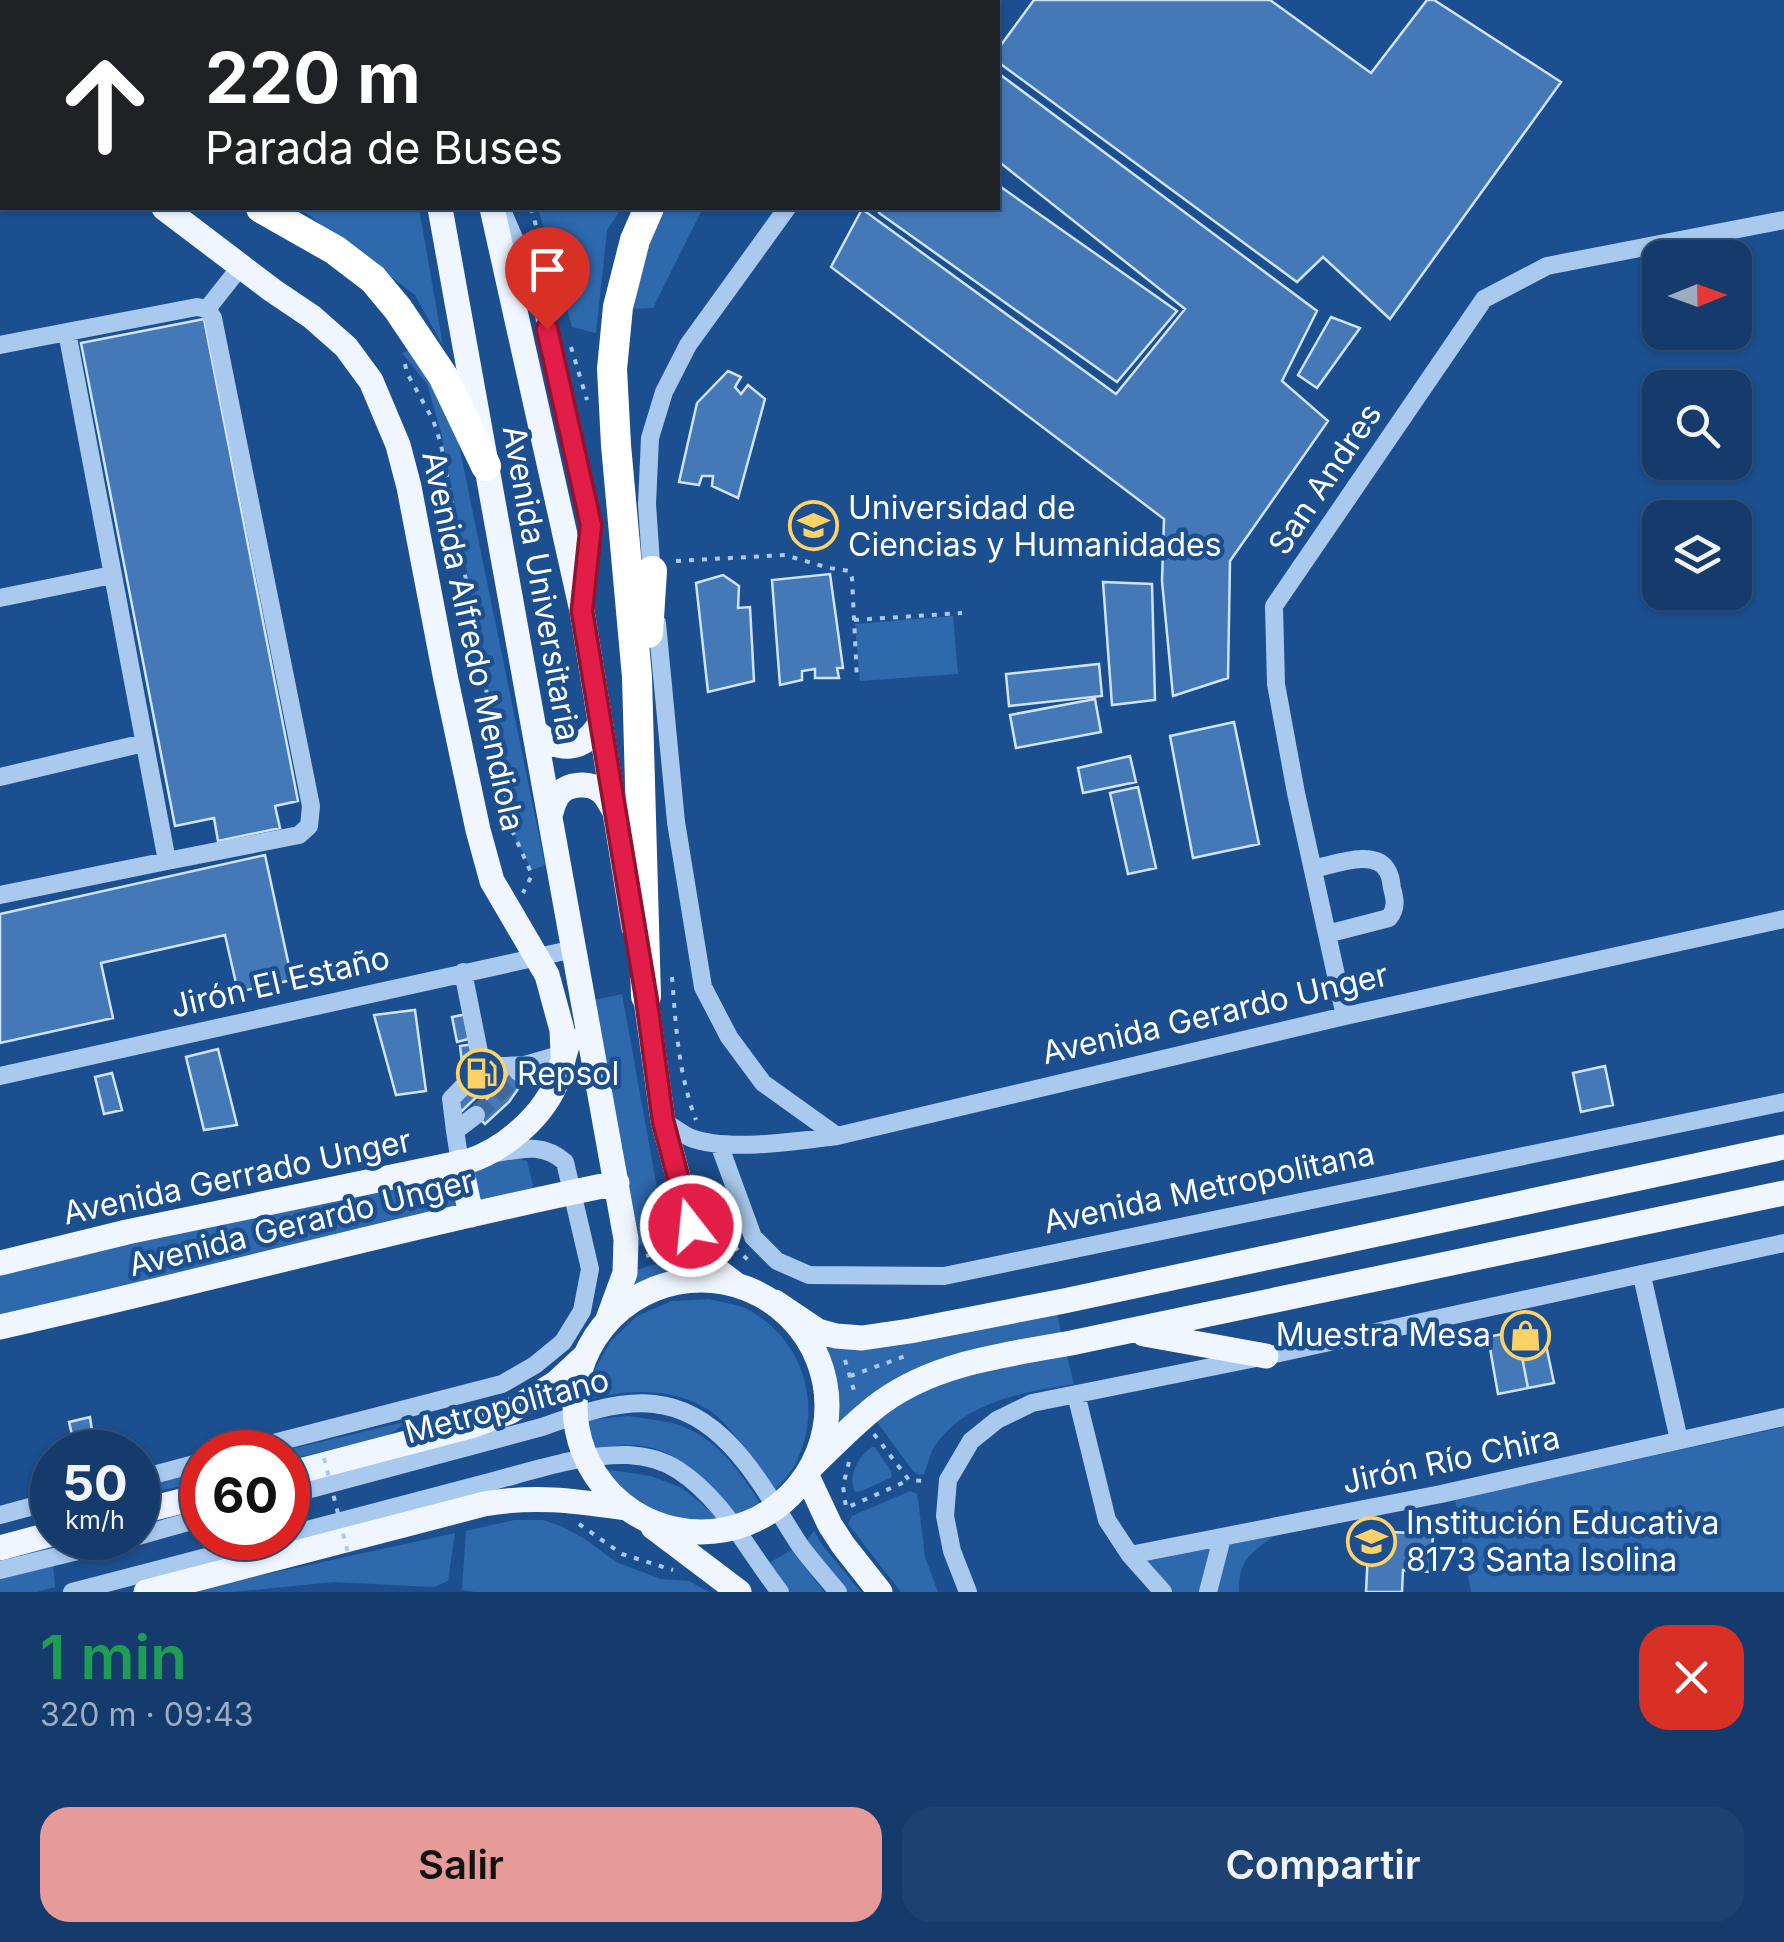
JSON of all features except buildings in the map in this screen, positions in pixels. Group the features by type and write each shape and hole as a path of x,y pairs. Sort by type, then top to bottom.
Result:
{"highway":[{"path":"265,210 335,250 373,279 443,376 486,466"},
{"path":"646,996 637,677 612,368 618,306 635,240 648,210"},
{"path":"639,725 651,567"}],"main road":[{"name":"Avenida Alfredo Mendiola","path":"167,210 312,316 346,347 371,380 410,486 446,680 492,881 548,975 558,1008 563,1054"},
{"name":"Avenida Universitaria","path":"440,210 626,1239 622,1285 606,1322"},
{"name":"Avenida Universitaria","path":"492,210 582,611 663,1121 696,1243 714,1268 734,1283"},
{"path":"535,732 545,741 575,746 591,737 600,723"},
{"path":"550,816 561,791 579,786 600,790 614,810"},
{"name":"Avenida Gerrado Unger","path":"0,1264 127,1232 488,1155 545,1104 558,1079 563,1054 584,1002"},
{"path":"310,1468 471,1426 509,1412 556,1383 584,1357 606,1322 633,1299 665,1284 700,1278 734,1283 755,1290 818,1331 862,1338 1064,1302 1784,1147"},
{"path":"460,1162 472,1215"},
{"name":"Avenida Gerardo Unger","path":"0,1327 617,1183"},
{"path":"146,1592 516,1499 560,1499 633,1513 675,1530 705,1533 735,1528 757,1520 788,1499 811,1470 881,1402 925,1378 971,1361 1784,1194"},
{"path":"775,1302 801,1327 819,1358 827,1394 826,1430 811,1470 830,1525 880,1592"},
{"path":"1129,1331 1266,1356"},
{"path":"584,1357 576,1386 575,1415 587,1460 604,1486 633,1513 738,1592"},
{"path":"0,1548 30,1540"}],"street":[{"path":"503,210 540,298 591,525 582,611"},
{"path":"786,210 688,344 664,392 650,438 647,504 676,822 703,988 728,1037 764,1083 837,1136"},
{"name":"San Andres","path":"1345,1016 1276,684 1274,606 1484,299 1547,266 1784,220"},
{"path":"208,310 241,266"},
{"path":"0,345 197,307 208,310 213,318 312,806 309,826 299,835 0,895"},
{"path":"67,332 167,861"},
{"path":"0,598 112,575"},
{"path":"0,777 144,743"},
{"path":"1313,869 1358,859 1381,862 1388,870 1396,900 1389,918 1327,934"},
{"name":"Avenida Gerardo Unger","path":"663,1121 690,1138 719,1144 837,1136 1345,1016 1784,919"},
{"name":"Jirón El Estaño","path":"0,1076 574,949"},
{"path":"463,972 482,1067"},
{"path":"460,1162 451,1098 482,1067 521,1069 563,1054"},
{"name":"Avenida Metropolitana","path":"719,1144 754,1236 777,1261 809,1276 944,1276 1784,1102"},
{"path":"456,1131 476,1114"},
{"name":"Avenida Gerrado Unger","path":"488,1155 536,1148 553,1152 565,1162 574,1192"},
{"path":"310,1434 502,1384 535,1365 563,1342 582,1311 590,1269 574,1192"},
{"path":"968,1592 952,1551 945,1516 948,1480 971,1441 997,1420 1032,1403 1784,1243"},
{"path":"1642,1276 1679,1440"},
{"path":"1076,1394 1107,1520 1130,1555 1163,1592"},
{"name":"Metropolitano","path":"310,1489 575,1415 634,1404 675,1408 694,1416 722,1437 838,1592"},
{"name":"Jirón Río Chira","path":"1130,1555 1441,1494 1784,1417"},
{"path":"310,1530 551,1466 606,1456 642,1456 676,1468 698,1484 780,1592"},
{"path":"0,1515 30,1507"},
{"path":"1208,1592 1222,1538"},
{"path":"0,1570 41,1560"},
{"path":"72,1592 195,1560"}],"path":[{"path":"424,348 409,357 404,366 441,444 512,830 532,874 511,910"},
{"path":"651,567 785,555 850,571 858,680"},
{"path":"854,620 962,613"},
{"path":"626,1262 696,1243"},
{"path":"840,1346 860,1408"},
{"path":"873,1433 909,1480"},
{"path":"324,1458 348,1553"},
{"path":"849,1460 843,1486 846,1508 909,1480 926,1481"},
{"path":"577,1522 622,1554 682,1573"}],"shaded area":[{"path":"302,210 419,210 443,346 415,295"},
{"path":"539,210 621,210 607,230 596,333 572,327"},
{"path":"662,210 702,210 653,308 634,309 637,273"},
{"path":"413,349 458,440 545,865 532,870 517,842 442,436 427,384 402,353"},
{"path":"953,616 958,674 860,681 855,624"},
{"path":"622,994 661,1210 670,1237 631,1249 590,1001"},
{"path":"505,1154 527,1161 533,1185 528,1196 0,1316 0,1274 482,1165"},
{"path":"684,1256 691,1268 663,1272 635,1287 633,1271"},
{"path":"709,1299 743,1307 767,1322 783,1338 804,1377 808,1421 804,1443 793,1468 775,1490 722,1421 693,1402 640,1392 588,1400 592,1375 610,1342 637,1316 672,1301"},
{"path":"1057,1310 1061,1334 961,1354 839,1430 835,1385 822,1342 891,1346"},
{"path":"1066,1352 1074,1384 1014,1396 976,1410 944,1434 932,1451 924,1474 913,1471 877,1422 893,1406 964,1371"},
{"path":"629,1416 676,1424 703,1437 734,1467 760,1503 735,1516 691,1469 659,1450 619,1445 594,1450 587,1420"},
{"path":"408,1421 389,1435 310,1455 310,1445"},
{"path":"1784,1427 1784,1592 1471,1592 1455,1499"},
{"path":"872,1447 892,1477 855,1492 852,1480 856,1467"},
{"path":"604,1469 651,1476 682,1488 720,1519 692,1522 662,1516 620,1489"},
{"path":"180,1476 180,1486 160,1491 160,1482"},
{"path":"910,1491 917,1494 925,1557 938,1592 901,1592 848,1524 852,1516"},
{"path":"514,1520 543,1520 561,1526 616,1562 661,1579 689,1581 709,1592 462,1590 466,1531"},
{"path":"814,1531 861,1592 846,1592 806,1541"},
{"path":"455,1533 448,1581 434,1587 334,1582 234,1592 186,1592"},
{"path":"1274,1536 1243,1565 1239,1592 1170,1592 1144,1560"},
{"path":"792,1550 824,1592 788,1592 769,1563"},
{"path":"53,1563 55,1587 37,1592 0,1592 0,1577"}],"tunnel":[{"path":"476,1115 518,1073"}],"place":[{"name":"Universidad de Ciencias y Humanidades","path":"813,526"},
{"name":"Repsol","path":"482,1074"},
{"name":"Muestra Mesa","path":"1526,1335"},
{"name":"Institución Educativa 8173 Santa Isolina","path":"1371,1541"}],"route":[{"path":"547,329 591,525 582,611 663,1121 691,1226"}]}
